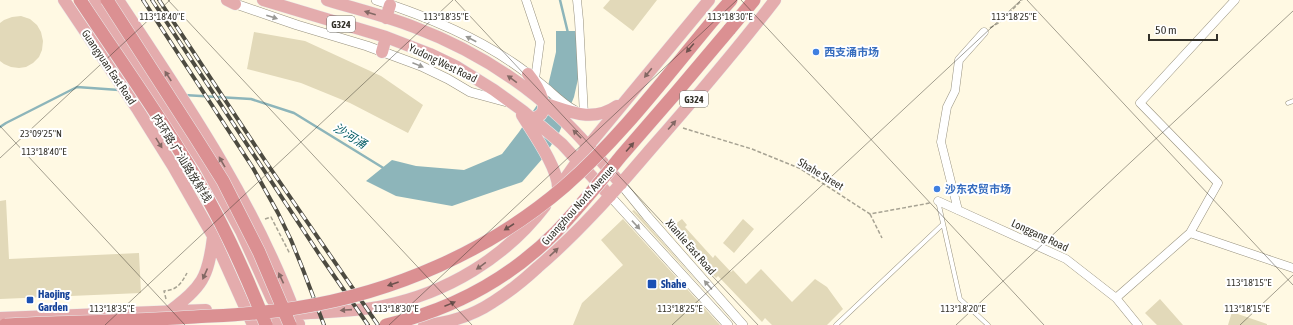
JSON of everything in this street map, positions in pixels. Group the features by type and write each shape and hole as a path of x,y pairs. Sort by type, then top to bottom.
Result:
{"highway":[{"name":"内环路-广汕路放射线","path":"80,0 170,136 204,192 232,245 266,325"},
{"name":"内环路-广汕路放射线","path":"107,0 223,181 294,322"},
{"name":"Guangzhou North Avenue","path":"5,325 235,315 296,308 337,300 382,287 436,267 501,232 533,211 565,186 616,136 731,0"},
{"name":"Guangzhou North Avenue","path":"386,325 421,315 468,296 504,276 531,255 581,204 754,0"}],"main road":[{"name":"Guangyuan East Road","path":"64,0 174,166 213,236 251,316"},
{"path":"86,0 118,40"},
{"path":"95,0 118,40 157,99 205,166 221,192 241,231 272,299 276,313"},
{"path":"118,0 225,167 286,288 294,322"},
{"name":"Yudong West Road","path":"263,0 297,5 430,54 457,67 488,85 515,105 534,125 562,144 610,196"},
{"name":"Yudong West Road","path":"327,0 418,28 469,52 511,78 549,104 621,184"},
{"name":"G324","path":"549,104 584,115 597,115 609,112 625,101 709,0"},
{"name":"G324","path":"610,196 700,93 775,0"},
{"path":"386,18 390,5"},
{"path":"382,52 386,37"},
{"path":"531,77 549,104 544,107 540,115 535,118 534,125 556,175 558,189"},
{"path":"251,316 276,313 294,322 384,306 429,293 446,286 480,267 505,248 529,225 558,189 588,146 625,101"},
{"name":"Guangzhou North Avenue","path":"424,325 459,319 486,306 508,292 553,254 610,196"},
{"path":"170,311 196,289 204,278 211,257 213,236"},
{"path":"0,318 170,311 251,316 273,320 278,325"},
{"path":"251,316 266,325"}],"street":[{"path":"223,0 421,66 470,92 515,105"},
{"path":"376,0 462,34 512,62 548,90 549,104"},
{"path":"526,0 540,42 531,77"},
{"path":"577,0 584,115"},
{"path":"1116,298 1190,233 1218,183 1140,103 1235,0"},
{"path":"958,210 941,142 947,107 955,91 959,60 984,32"},
{"name":"Xianlie East Road","path":"621,184 647,216 743,325"},
{"path":"610,196 728,325"},
{"name":"Longgang Road","path":"938,201 1066,259 1116,298 1138,325"},
{"path":"1190,233 1293,268"}],"lane":[{"path":"1288,103 1293,101"},
{"path":"938,201 942,225 960,299 988,325"},
{"path":"836,325 942,225"}],"path":[{"path":"984,32 1000,22 1022,0"},
{"name":"Shahe Street","path":"672,125 752,149 799,168 870,214"},
{"path":"882,238 870,214 938,201"},
{"path":"271,216 290,254"},
{"path":"164,291 175,288 180,284 187,273"}],"water":[{"path":"556,31 576,31 579,61 578,79 574,97 559,133 543,158 522,182 452,206 396,196 366,181 392,160 416,166 464,170 502,154 519,132 547,90 556,52"}],"building":[{"path":"610,0 657,0 633,31 603,8"},
{"path":"21,16 30,19 37,25 41,32 43,41 42,50 39,57 26,67 19,68 11,67 0,61 0,23 12,17"},
{"path":"254,32 305,41 381,76 423,105 408,133 350,103 301,83 247,69"},
{"path":"6,200 9,259 139,253 141,293 0,299 0,201"},
{"path":"634,210 639,215 706,292 632,211"},
{"name":"Shahe","path":"623,219 720,325 573,325 582,303 623,265 601,240"},
{"path":"682,219 687,225 685,227 713,258 715,255 731,272 733,270 746,284 761,269 792,302 815,279 827,287 843,309 827,325 772,325 765,318 762,322 718,276 716,278 670,228"},
{"path":"743,219 754,229 734,253 723,243"},
{"path":"1160,299 1183,325 1157,325 1145,313"},
{"path":"1232,312 1267,324 1267,325 1228,325"}],"waterway":[{"name":"沙河涌","path":"560,0 568,33"},
{"name":"沙河涌","path":"0,127 77,87 119,90"},
{"name":"沙河涌","path":"184,95 251,99 294,113 385,169"}],"railway":[{"path":"143,0 253,168 291,240 324,325"},
{"path":"152,0 321,257 368,325"},
{"path":"159,0 266,162 378,325"}],"place":[{"name":"西支涌市场","path":"816,52"},
{"name":"沙东农贸市场","path":"937,189"},
{"name":"Shahe","path":"652,284"},
{"name":"Haojing Garden","path":"30,300"}]}
